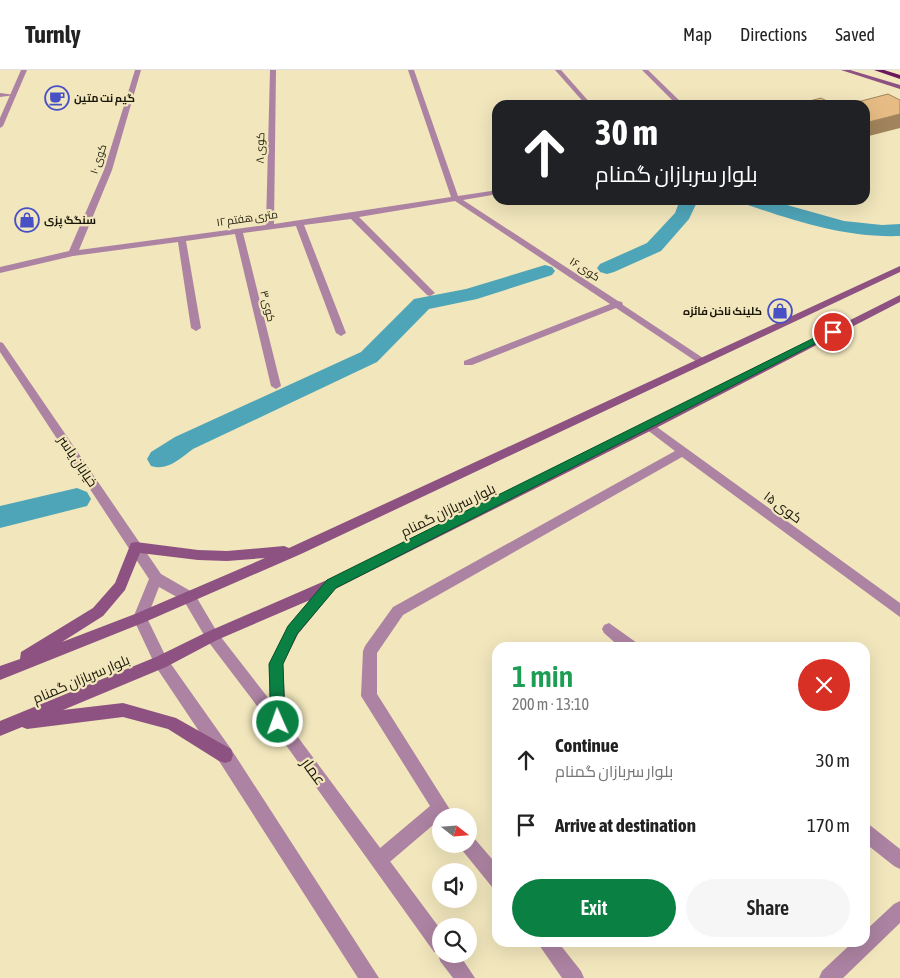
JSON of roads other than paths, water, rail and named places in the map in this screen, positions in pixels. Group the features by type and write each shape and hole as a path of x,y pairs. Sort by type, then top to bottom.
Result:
{"highway":[{"path":"877,70 900,77"}],"main road":[{"path":"844,70 900,86"},
{"name":"بلوار سربازان گمنام","path":"0,673 140,618 296,550 900,269"},
{"name":"بلوار سربازان گمنام","path":"5,727 161,662 212,636 332,584 650,426 900,298"},
{"path":"0,673 98,612 120,586 136,547 198,555 232,556 296,550"},
{"path":"278,722 276,664 293,630 332,584"},
{"path":"5,727 124,710 170,723 225,755"}],"street":[{"path":"0,126 24,70"},
{"name":"کوی ۱۰","path":"73,253 108,170 138,70"},
{"name":"کوی ۸","path":"270,227 273,70"},
{"path":"412,70 455,198"},
{"path":"558,70 585,100"},
{"path":"645,70 676,100"},
{"path":"0,95 12,95"},
{"name":"۱۲ متری هفتم","path":"0,270 73,253 353,216 492,193"},
{"name":"کوی ۱۶","path":"455,198 619,304 701,360"},
{"path":"353,216 430,293"},
{"path":"299,223 341,332"},
{"name":"کوی ۳","path":"238,231 276,386"},
{"path":"182,238 196,328"},
{"path":"468,362 619,304"},
{"name":"خیابان یاسر","path":"0,345 156,578 189,597"},
{"name":"کوی ۱۵","path":"650,426 900,610"},
{"path":"440,808 369,696 370,651 398,611 683,452"},
{"path":"156,578 140,618 161,662 225,755 369,978"},
{"name":"عمار","path":"189,597 212,636 278,722 432,933"},
{"path":"609,629 625,642"},
{"path":"379,860 432,820"},
{"path":"870,836 900,860"},
{"path":"475,853 492,874"},
{"path":"870,939 900,910"},
{"path":"550,947 574,978"},
{"path":"829,978 861,947"},
{"path":"454,963 465,978"}],"waterway":[{"path":"607,268 654,247 683,215 687,205"},
{"path":"767,205 844,227 863,230 900,230"},
{"path":"160,459 184,443 369,357 422,304 470,295 545,271"},
{"path":"0,517 77,499"}],"place":[{"name":"گیم نت متین","path":"57,98"},
{"name":"سنگگ پزی","path":"27,220"},
{"name":"کلینک ناخن فائزه","path":"780,311"}]}
